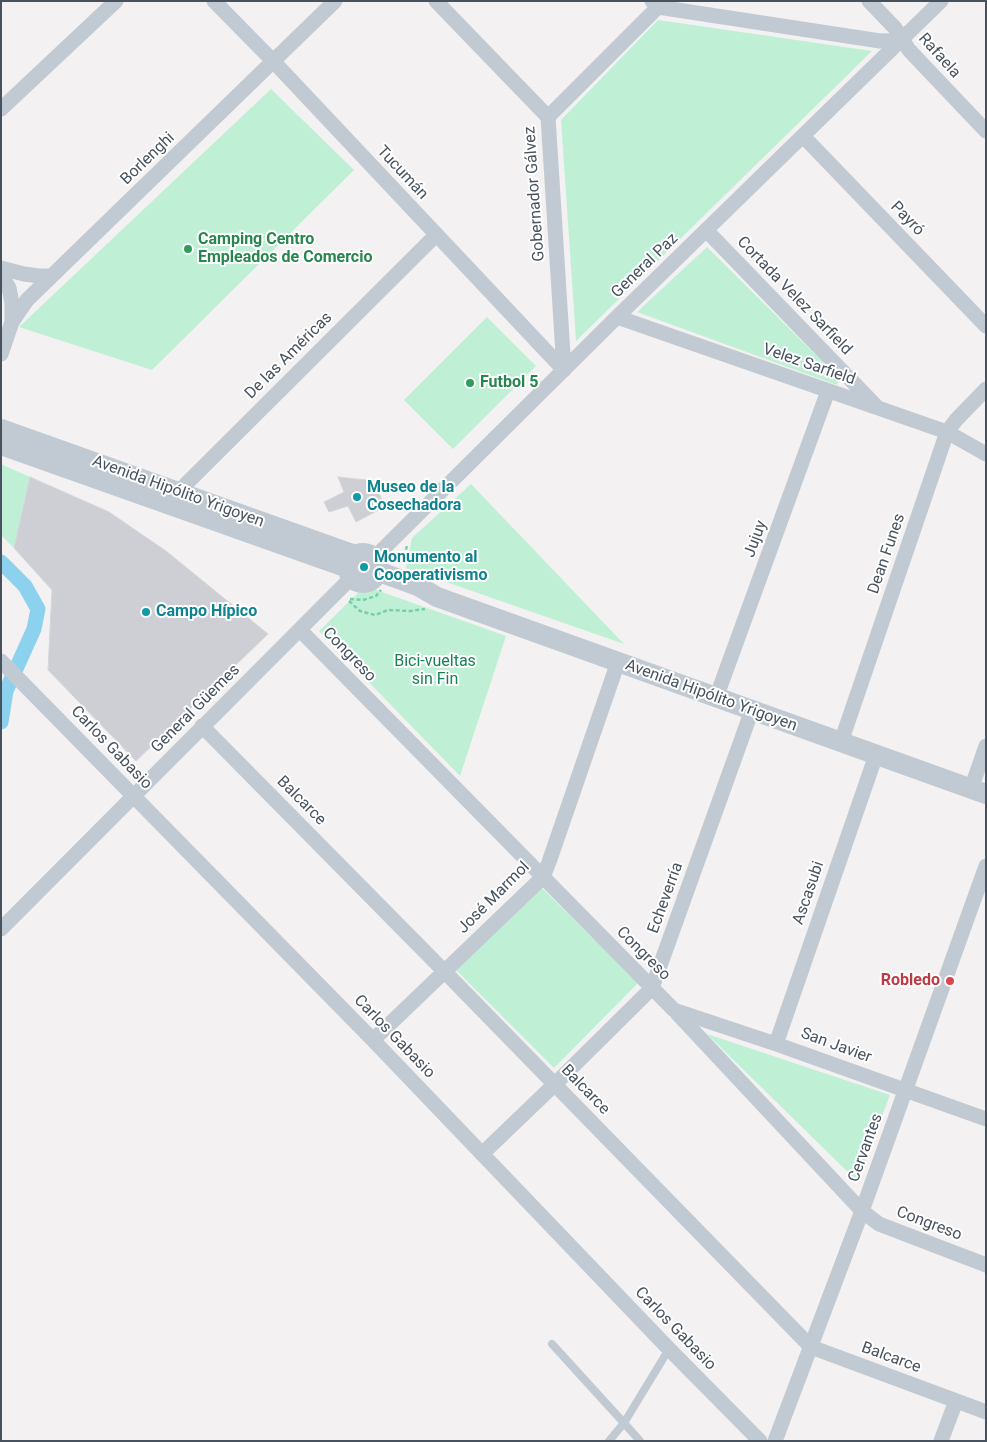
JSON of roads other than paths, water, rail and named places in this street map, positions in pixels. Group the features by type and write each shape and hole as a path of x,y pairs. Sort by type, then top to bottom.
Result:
{"street":[{"path":"1,109 116,1"},
{"name":"Tucumán","path":"214,1 274,62 564,370"},
{"name":"Borlenghi","path":"1,354 12,322 28,300 336,1"},
{"name":"Gobernador Gálvez","path":"436,1 548,117 564,370"},
{"name":"Rafaela","path":"869,1 895,28 908,50 986,132"},
{"name":"General Paz","path":"363,568 941,1"},
{"path":"548,117 655,4 880,41 902,40"},
{"name":"Payró","path":"803,136 986,326"},
{"name":"Cortada Velez Sarfield","path":"706,230 877,407"},
{"name":"De las Américas","path":"176,499 436,235"},
{"path":"1,268 24,274 52,276"},
{"path":"1,274 9,288 12,303 12,322"},
{"name":"Velez Sarfield","path":"617,317 947,432 986,454"},
{"name":"Dean Funes","path":"841,742 947,432 986,389"},
{"name":"Jujuy","path":"716,698 828,391"},
{"name":"Avenida Hipólito Yrigoyen","path":"1,429 176,499 363,568 385,586 417,598 437,597 978,792"},
{"name":"Avenida Hipólito Yrigoyen","path":"1,445 176,499"},
{"name":"General Güemes","path":"1,928 363,568"},
{"name":"Congreso","path":"300,630 673,1009 862,1211 879,1224 986,1265"},
{"name":"Carlos Gabasio","path":"1,661 373,1040 669,1349 760,1441"},
{"name":"José Marmol","path":"373,1040 542,877 618,662"},
{"name":"Echeverría","path":"482,1154 652,988 752,710"},
{"name":"Balcarce","path":"202,726 811,1347 986,1412"},
{"path":"978,792 986,746"},
{"name":"Ascasubi","path":"776,1044 876,755"},
{"name":"Cervantes","path":"775,1441 862,1211 986,866"},
{"name":"San Javier","path":"673,1009 986,1119"},
{"path":"941,1441 956,1400"}],"lane":[{"path":"552,1344 640,1441"},
{"path":"609,1441 624,1423 669,1349"}],"waterway":[{"path":"1,562 25,586 38,609 34,629 6,691 1,722"}],"place":[{"name":"Camping Centro Empleados de Comercio","path":"188,249"},
{"name":"Futbol 5","path":"470,383"},
{"name":"Museo de la Cosechadora","path":"357,497"},
{"name":"Monumento al Cooperativismo","path":"364,567"},
{"name":"Campo Hípico","path":"146,612"},
{"name":"Robledo","path":"950,981"}],"park label":[{"name":"Bici-vueltas sin Fin","path":"435,671"}]}
